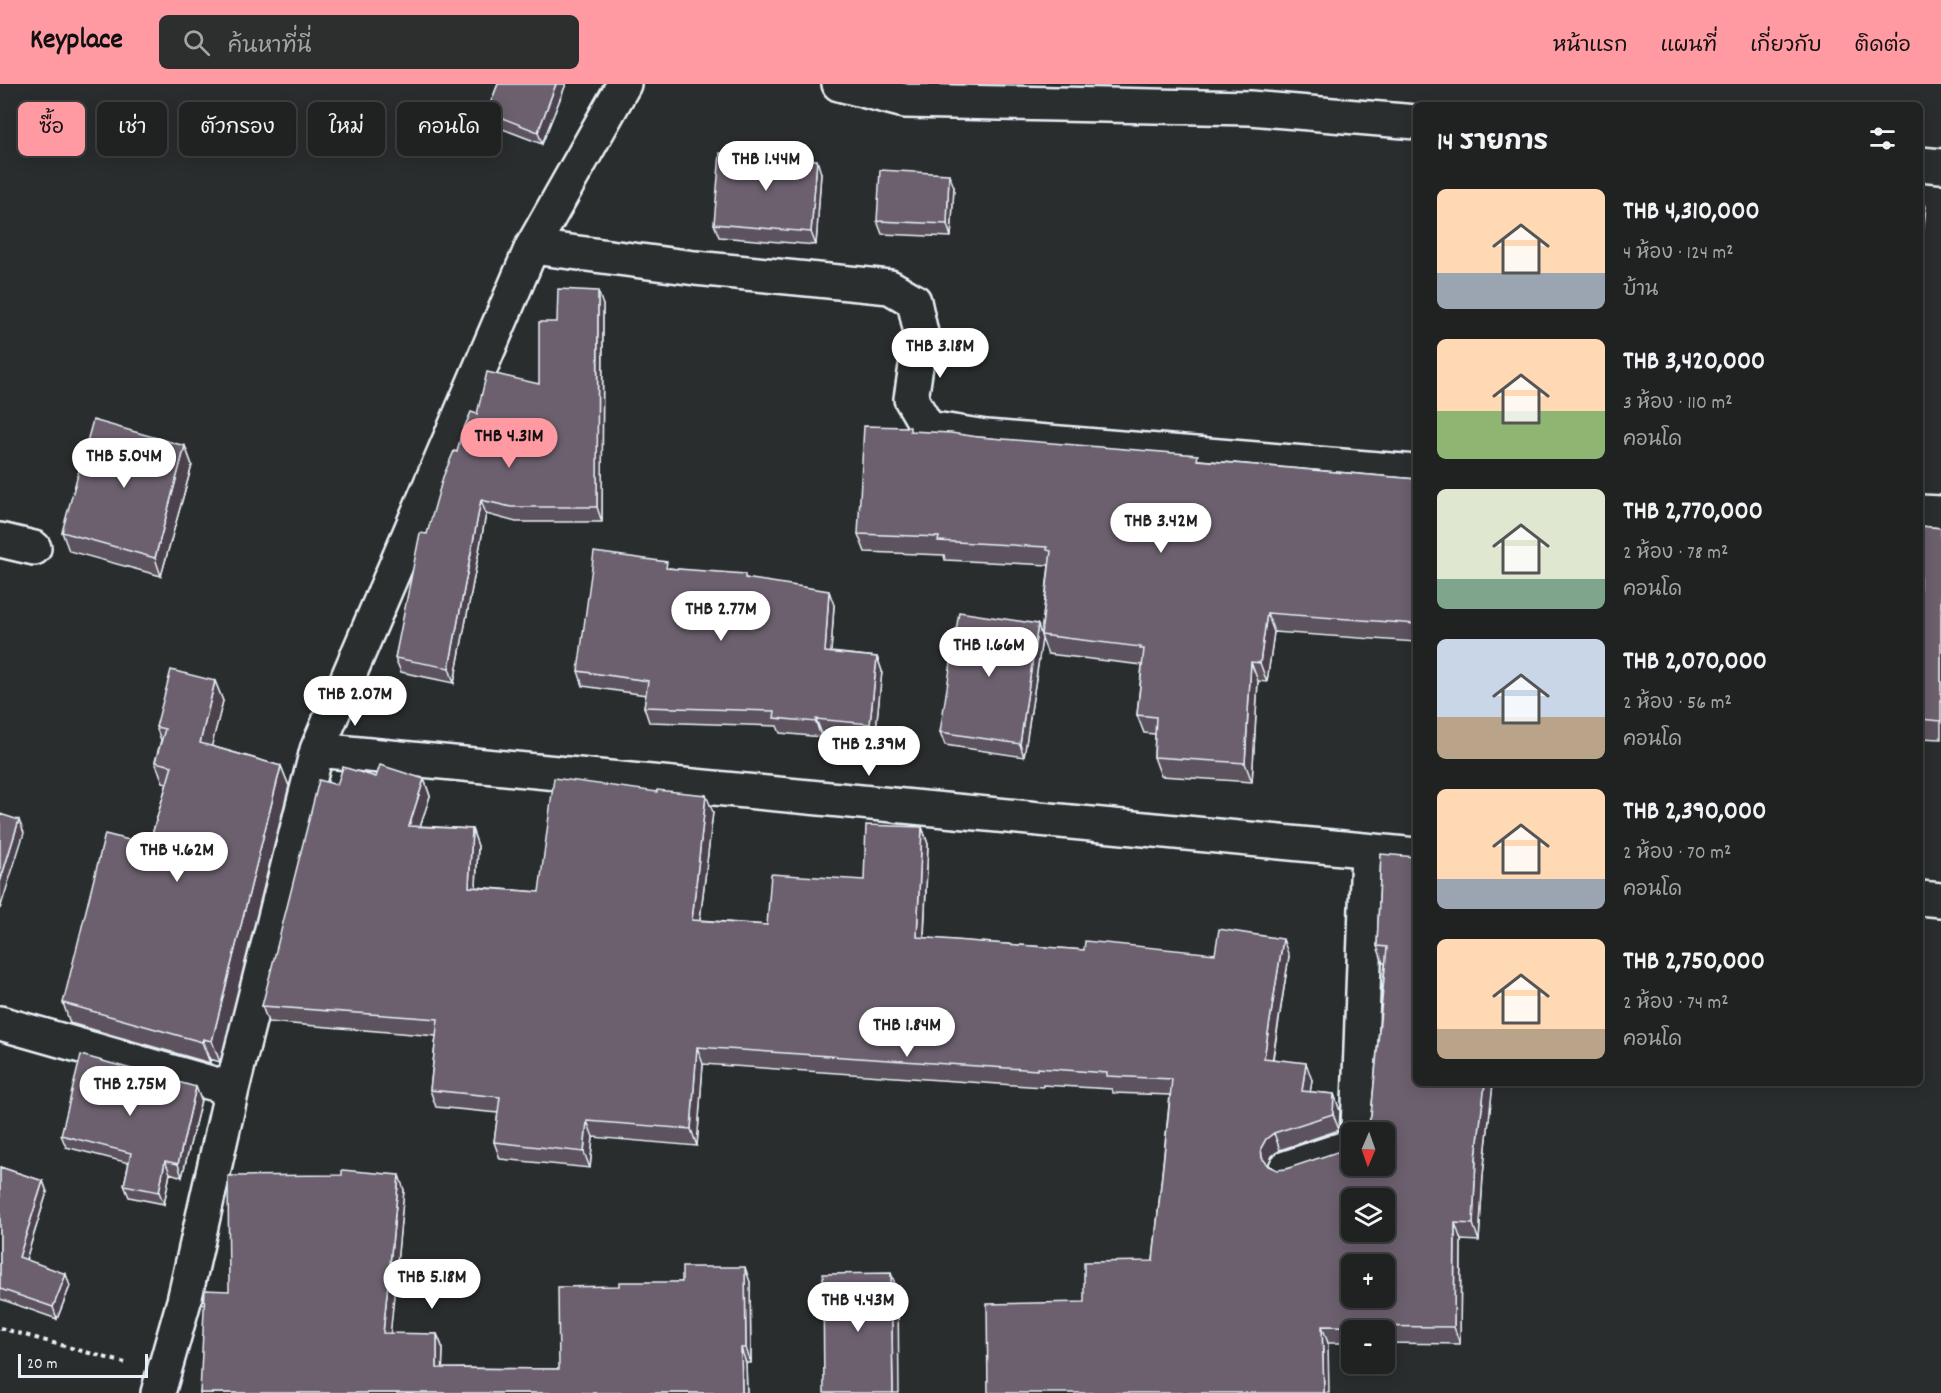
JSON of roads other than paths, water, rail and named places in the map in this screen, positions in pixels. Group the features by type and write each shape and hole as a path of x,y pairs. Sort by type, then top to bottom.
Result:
{"street":[{"path":"161,1383 184,1301 232,1089 317,750 532,247 624,84"},
{"path":"839,84 905,102 1250,108 1413,122"},
{"path":"1923,164 1941,166"},
{"path":"532,247 695,268 890,287 915,300 921,333 911,399 928,428 986,437 1413,472"},
{"path":"1923,512 1941,513"},
{"path":"0,540 34,548"},
{"path":"317,750 1413,855"},
{"path":"1358,1122 1368,851"},
{"path":"1923,898 1941,900"},
{"path":"0,1023 232,1089"},
{"path":"1286,1168 1341,1150"}]}
